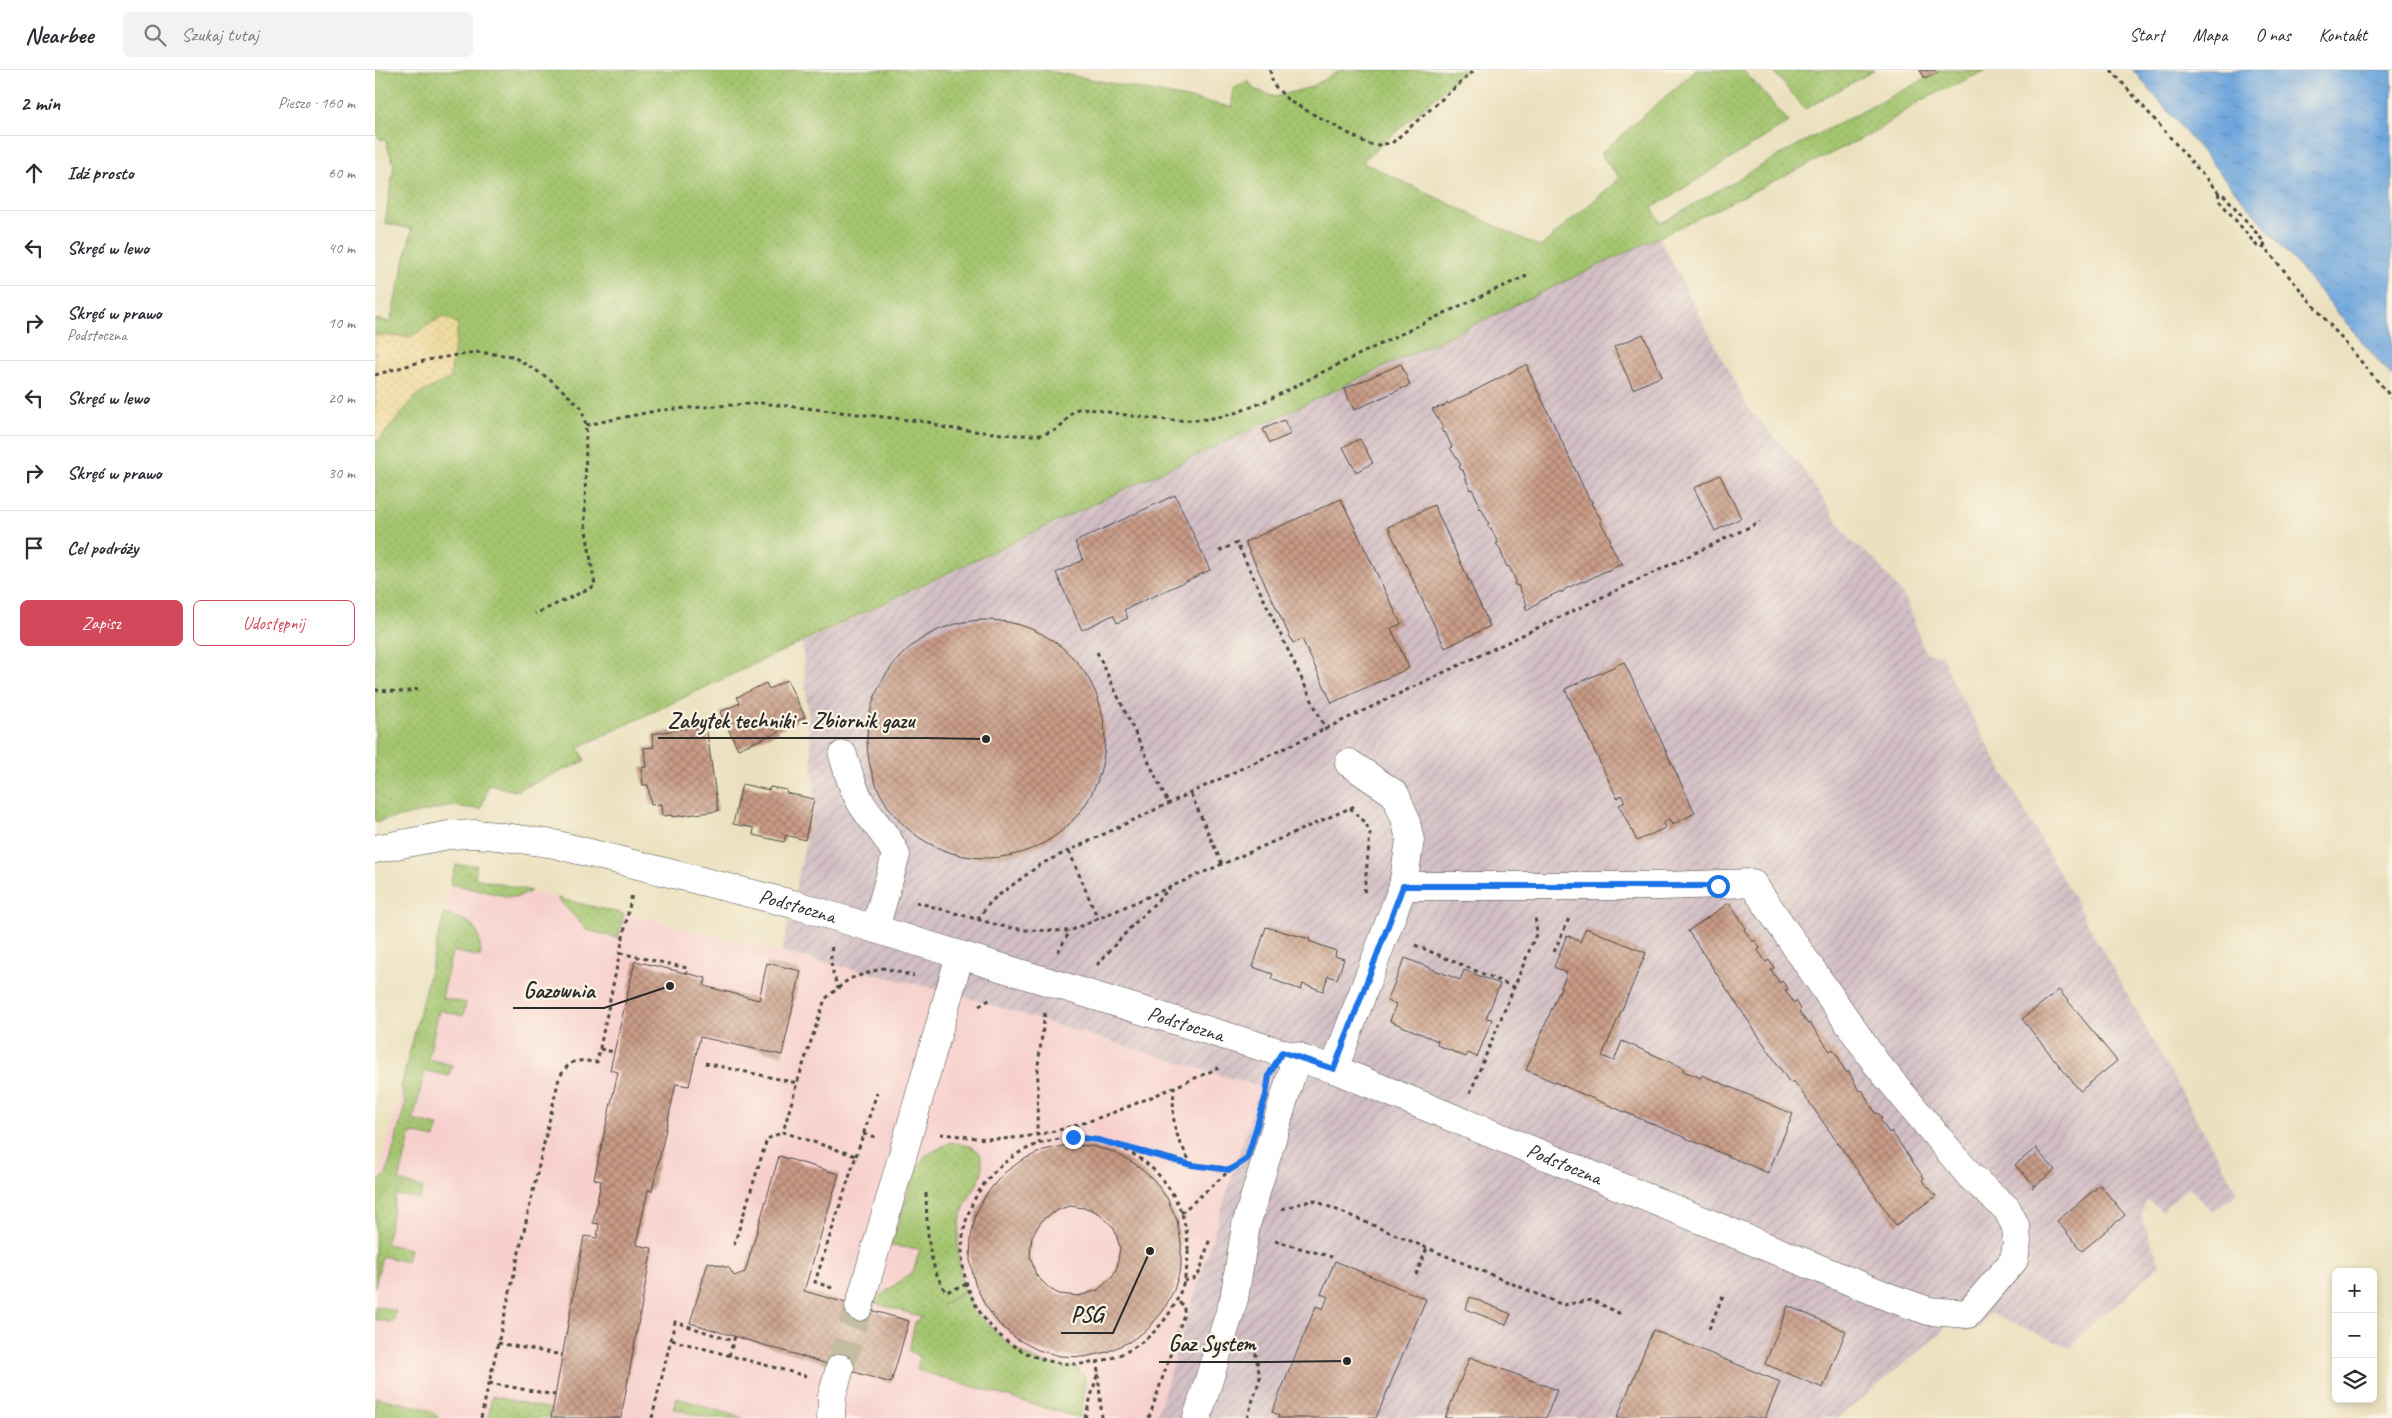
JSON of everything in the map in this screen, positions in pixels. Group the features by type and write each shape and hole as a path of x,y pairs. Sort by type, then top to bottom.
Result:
{"street":[{"path":"843,755 850,781 862,804 892,847 895,855 875,929"},
{"path":"1334,1069 1403,886 1410,840 1405,818 1395,794 1349,763"},
{"name":"Podstoczna","path":"375,850 449,835 475,834 497,836 563,847 793,904 1297,1056 1334,1069 1891,1298 1929,1311 1968,1314 2014,1260 2017,1242 2016,1227 2007,1209 1970,1176 1876,1063 1752,883 1663,886 1403,886"},
{"path":"860,1302 960,955"},
{"path":"1197,1418 1234,1299 1246,1225 1297,1056"},
{"path":"831,1418 832,1396 840,1368"}],"path":[{"path":"1270,70 1273,84 1289,101 1367,144 1378,145 1392,143 1475,70"},
{"path":"2111,70 2219,193 2225,196 2264,242 2265,248 2392,398"},
{"path":"2219,193 2218,199 2257,246 2265,248"},
{"path":"586,425 660,410 761,402 928,422 946,428 1013,435 1041,434 1059,429 1074,410 1083,408 1162,420 1192,420 1230,415 1269,398 1470,300 1527,276"},
{"path":"375,375 427,360 476,352 512,356 550,379 581,407 586,425 585,524 595,586 535,614"},
{"path":"978,920 991,901 1041,864 1169,805 1761,522"},
{"path":"1219,551 1237,543 1326,730"},
{"path":"1097,652 1169,805"},
{"path":"375,690 404,692 418,689"},
{"path":"885,894 978,920 1025,930 1070,931 1390,791"},
{"path":"1191,794 1222,864"},
{"path":"1350,808 1366,823 1370,834 1364,898"},
{"path":"1069,851 1098,919"},
{"path":"1078,990 1130,928 1173,886"},
{"path":"1466,1102 1537,932 1535,917 1531,913"},
{"path":"481,1418 559,1078 566,1065 576,1060 597,1062 628,914"},
{"path":"838,988 832,973 830,955 839,918"},
{"path":"1414,945 1514,987"},
{"path":"620,953 687,968 686,973"},
{"path":"783,1132 825,999 849,979 883,968 992,999"},
{"path":"977,1008 1000,994"},
{"path":"1040,1144 1037,1133 1038,1065 1045,1008"},
{"path":"600,1049 614,1052"},
{"path":"705,1063 797,1083"},
{"path":"967,1284 946,1292 939,1281 931,1254 925,1167 905,1145 932,1133 994,1139 1037,1133 1087,1122 1228,1064"},
{"path":"1174,1086 1173,1116 1176,1136 1192,1165"},
{"path":"860,1302 815,1282 877,1093"},
{"path":"734,1245 767,1139 783,1132 856,1156"},
{"path":"1121,1148 1144,1161 1162,1179 1177,1200 1185,1225 1188,1250 1185,1276 1177,1301 1163,1322 1144,1340 1122,1354 1097,1362 1073,1364 1047,1360 1024,1352 1003,1338 985,1321 972,1299 967,1284 961,1251 964,1226 972,1202 985,1180 1003,1163 1024,1149 1073,1137 1098,1140 1121,1148 1192,1165 1230,1170"},
{"path":"1181,1213 1236,1166"},
{"path":"1279,1209 1285,1209 1313,1200 1563,1305 1591,1300 1621,1314"},
{"path":"1416,1275 1427,1248"},
{"path":"1709,1329 1723,1293"},
{"path":"1149,1418 1183,1314 1184,1306 1177,1301"},
{"path":"652,1418 675,1322 733,1340"},
{"path":"729,1356 735,1336"},
{"path":"672,1340 805,1376"},
{"path":"498,1343 562,1355"},
{"path":"1097,1362 1102,1418"},
{"path":"1085,1418 1098,1372"},
{"path":"489,1383 555,1395"}],"shaded area":[{"path":"1659,237 1749,410 1799,463 1850,540 1875,560 1907,601 1925,653 1942,656 1954,684 2238,1193 2212,1212 2189,1187 2162,1211 2147,1200 2141,1216 2160,1264 2124,1299 2096,1319 2071,1348 1990,1313 1978,1328 1965,1331 1947,1324 1940,1334 1838,1418 1156,1418 1260,1087 949,992 782,952 815,799 802,643"},
{"path":"456,865 477,865 475,878 949,992 1260,1087 1156,1418 375,1418 375,1192"}],"green space":[{"path":"375,70 1044,70 1232,107 1233,89 1248,81 1254,89 1275,97 1311,87 1341,70 1466,70 1362,162 1540,247 1620,178 1600,154 1696,70 1743,70 1789,122 1652,208 1661,223 1801,143 1939,72 1938,70 1987,70 1920,101 1873,133 1659,237 579,747 585,761 515,791 489,784 481,809 451,806 375,822 375,444 417,395 450,378 443,316 410,337 375,335 375,319 390,322 412,229 385,223 394,165 385,139 381,140 375,133"},
{"path":"1772,70 1875,70 1805,109"},
{"path":"456,865 477,865 475,878 531,891 518,897 510,897 450,884"},
{"path":"557,898 624,914 618,938 587,930"},
{"path":"444,914 461,919 476,929 481,953 480,957 452,951 442,998 466,1003 463,1016 439,1010 428,1059 452,1065 449,1076 425,1071 413,1120 438,1126 435,1138 411,1133 399,1181 423,1188 420,1199 396,1195 386,1244 410,1249 407,1262 382,1256 375,1287 375,1192 377,1183 387,1173 405,1104 401,1087"},
{"path":"951,1142 970,1146 980,1153 982,1171 977,1185 965,1205 960,1224 958,1252 964,1291 942,1305 966,1291 974,1311 1012,1347 1035,1360 1060,1366 1077,1367 1085,1377 1085,1390 1080,1418 917,1370 920,1357 909,1351 915,1322 922,1317 871,1302 913,1272 920,1249 891,1246 913,1177 925,1156"},
{"path":"375,1306 396,1311 393,1323 375,1319"},
{"path":"492,1396 551,1409 549,1418 488,1418"},
{"path":"375,1397 428,1409 439,1418 375,1418"},
{"path":"677,1398 743,1418 706,1418 673,1408"}],"sand":[{"path":"443,316 458,324 450,378 417,395 375,444 375,335 410,337"}],"water":[{"path":"2133,70 2392,70 2392,377"}],"building":[{"path":"1920,70 1935,70 1937,73 1925,79"},
{"path":"1643,334 1662,376 1633,389 1614,347"},
{"path":"1401,364 1410,385 1354,410 1344,389"},
{"path":"1527,364 1528,370 1589,499 1593,502 1591,503 1602,521 1600,522 1611,540 1609,541 1619,561 1623,564 1619,564 1584,582 1565,589 1562,593 1561,591 1542,600 1527,610 1525,606 1527,605 1518,585 1516,586 1514,583 1516,581 1509,566 1507,567 1491,528 1487,525 1489,524 1481,508 1479,509 1478,505 1480,505 1472,489 1470,490 1463,470 1459,466 1461,465 1450,448 1452,447 1432,409 1444,406 1447,402 1448,404"},
{"path":"1284,420 1291,434 1270,443 1263,429"},
{"path":"1360,439 1373,463 1356,472 1343,447"},
{"path":"1720,475 1741,518 1715,531 1694,488"},
{"path":"1175,495 1210,570 1124,610 1128,618 1117,623 1113,615 1082,630 1056,573 1083,560 1075,542"},
{"path":"1341,499 1401,624 1391,628 1409,668 1332,703 1302,639 1293,643 1245,542"},
{"path":"1434,505 1490,626 1445,648 1388,527"},
{"path":"974,620 998,620 1021,625 1042,634 1062,647 1078,663 1091,683 1100,704 1105,727 1103,762 1096,785 1078,815 1062,831 1042,844 1021,853 998,858 974,858 951,853 930,844 910,831 894,815 881,795 872,774 867,751 867,727 872,704 881,683 894,663 910,647 930,634 951,625"},
{"path":"1624,662 1695,813 1672,825 1669,819 1663,823 1665,828 1637,841 1619,805 1625,802 1621,795 1617,798 1565,689"},
{"path":"787,680 805,717 778,730 779,732 738,749 720,712 740,703 737,697 766,683 769,689"},
{"path":"706,725 718,811 672,817 672,815 662,816 661,804 651,805 648,785 643,785 641,768 646,767 644,748 654,747 652,734"},
{"path":"742,784 769,790 770,787 787,790 786,793 814,799 805,840 786,835 784,842 753,835 754,828 733,824"},
{"path":"1729,903 1746,928 1744,930 1753,942 1755,940 1760,948 1758,950 1766,962 1769,960 1774,968 1771,970 1780,983 1782,981 1788,989 1785,990 1794,1003 1796,1001 1801,1009 1799,1011 1808,1024 1810,1023 1830,1051 1833,1049 1859,1091 1862,1090 1876,1114 1878,1113 1882,1119 1880,1120 1889,1133 1891,1131 1924,1178 1922,1180 1936,1196 1896,1225 1794,1081 1790,1083 1688,931"},
{"path":"1266,927 1310,939 1309,941 1336,951 1335,956 1344,959 1337,979 1328,976 1323,991 1303,984 1301,990 1271,979 1273,974 1253,967"},
{"path":"1586,928 1646,953 1602,1056 1614,1061 1622,1041 1684,1068 1683,1071 1701,1078 1702,1075 1793,1114 1768,1173 1526,1070 1567,973 1554,967 1567,935 1580,942"},
{"path":"1405,958 1460,980 1464,970 1500,984 1486,1018 1492,1019 1477,1057 1468,1053 1466,1057 1437,1045 1438,1041 1390,1021 1396,1004 1387,1001"},
{"path":"635,961 706,978 704,986 759,1000 767,963 801,971 782,1055 700,1037 689,1086 676,1084 652,1191 648,1190 636,1245 652,1248 621,1418 551,1418 584,1236 597,1238 599,1224 593,1223 601,1181 594,1179 618,1072 610,1070"},
{"path":"2059,990 2117,1061 2080,1091 2022,1019"},
{"path":"1067,1145 1091,1146 1114,1152 1135,1164 1153,1179 1167,1198 1177,1220 1181,1243 1181,1267 1174,1290 1163,1311 1148,1329 1129,1342 1107,1352 1084,1357 1060,1356 1038,1350 1017,1339 999,1324 985,1305 975,1284 970,1260 971,1237 976,1213 987,1193 1003,1174 1022,1160 1044,1150","holes":["1070,1206 1090,1209 1100,1214 1114,1228 1120,1247 1117,1267 1113,1276 1098,1290 1079,1296 1059,1294 1050,1289 1036,1275 1030,1256 1032,1236 1043,1219 1060,1209"]},
{"path":"2037,1147 2037,1150 2055,1170 2032,1188 2034,1185 2015,1165"},
{"path":"779,1156 839,1174 804,1291 909,1321 891,1383 690,1323 708,1262 729,1268 734,1276 745,1272"},
{"path":"2100,1185 2125,1215 2082,1251 2057,1221"},
{"path":"1335,1261 1426,1299 1376,1418 1278,1418 1279,1415 1272,1412 1316,1306 1323,1309 1328,1297 1321,1294"},
{"path":"1470,1297 1511,1314 1506,1325 1466,1309"},
{"path":"1788,1306 1846,1331 1823,1388 1765,1364"},
{"path":"1653,1330 1780,1382 1765,1418 1617,1418"},
{"path":"1470,1357 1557,1390 1546,1418 1445,1418"}],"tunnel":[{"path":"840,1368 859,1307"}],"place":[{"name":"Zabytek techniki - Zbiornik gazu","path":"986,739"},
{"name":"Gazownia","path":"670,986"},
{"name":"PSG","path":"1150,1251"},
{"name":"Gaz System","path":"1347,1361"}],"route":[{"path":"1073,1137 1098,1140 1121,1148 1192,1165 1230,1170 1247,1159 1266,1095 1269,1075 1282,1052 1334,1069 1403,886 1718,886"}]}
